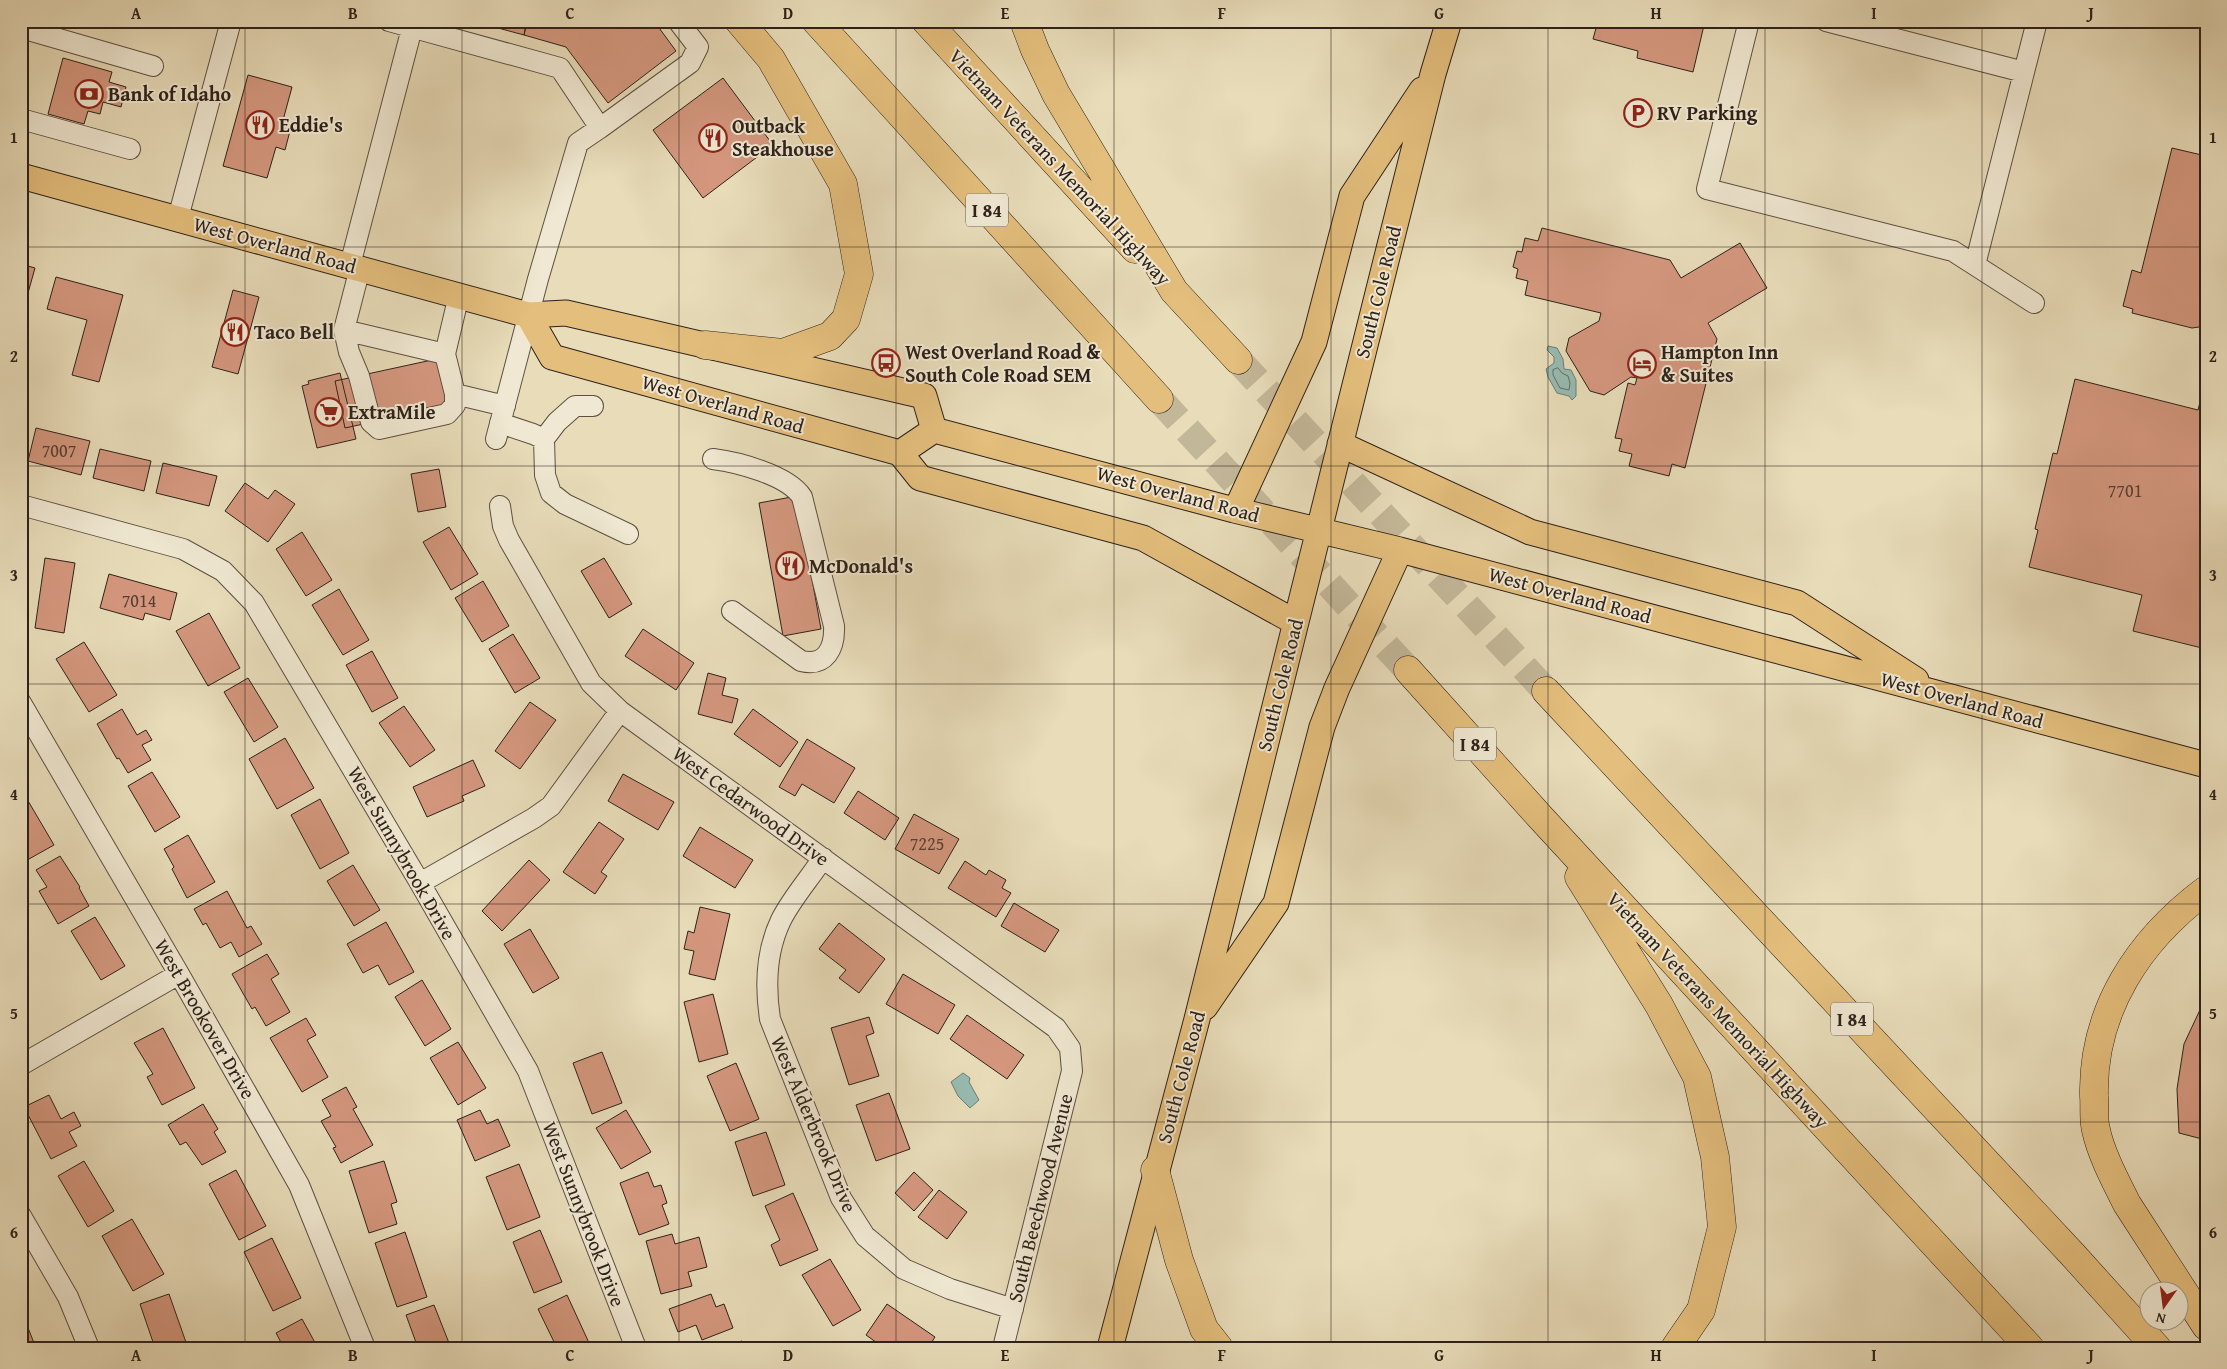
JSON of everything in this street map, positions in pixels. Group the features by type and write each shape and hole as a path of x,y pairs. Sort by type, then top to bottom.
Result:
{"highway":[{"path":"705,345 783,353 830,336 846,319 859,274 843,184 770,58 739,21"},
{"name":"I 84","path":"816,21 1159,399"},
{"name":"Vietnam Veterans Memorial Highway","path":"926,21 1174,291"},
{"path":"1024,21 1035,50 1056,94 1174,291 1238,360"},
{"name":"Vietnam Veterans Memorial Highway","path":"1408,670 1542,819 2030,1348"},
{"name":"I 84","path":"1546,691 2157,1348"},
{"path":"1542,819 1659,1005 1697,1077 1715,1157 1722,1227 1701,1310 1675,1348"},
{"path":"2206,890 2179,910 2143,950 2112,999 2102,1034 2094,1079 2095,1130 2117,1184 2127,1204 2206,1326"},
{"path":"1156,1170 1178,1260 1204,1329 1219,1348"}],"main road":[{"name":"South Cole Road","path":"1110,1348 1197,1019 1433,74 1449,21"},
{"path":"1236,510 1314,342 1352,196 1433,74"},
{"name":"West Overland Road","path":"21,176 528,315 566,313 924,396 934,430 1236,510 1400,550 2206,765"},
{"name":"West Overland Road","path":"528,315 552,357 900,453"},
{"path":"934,430 900,453 920,478 1143,538 1295,622"},
{"path":"1340,444 1530,532 1797,603 1935,693"},
{"path":"1197,1019 1276,904 1322,727 1337,688 1400,550"}],"street":[{"path":"178,218 231,21"},
{"path":"389,21 560,68 600,128"},
{"path":"500,423 528,315 578,142 690,63 698,48 678,21"},
{"path":"1749,21 1707,189 1953,251 2034,303"},
{"path":"1826,21 2024,72"},
{"path":"1975,265 2038,21"},
{"path":"21,28 153,66"},
{"path":"412,28 355,267 344,330 371,422 379,429 446,414 456,405 445,354 458,295"},
{"path":"21,119 130,149"},
{"path":"344,330 445,354"},
{"path":"455,394 500,423 544,439"},
{"path":"593,406 575,406 557,422 544,439 545,475 551,493 565,504 628,534"},
{"path":"713,459 735,462 788,483 802,497 834,626 832,648 820,660 810,663 801,661 732,611"},
{"name":"West Sunnybrook Drive","path":"21,505 184,549 223,570 254,603 420,883 528,1071 636,1348"},
{"name":"West Cedarwood Drive","path":"500,506 503,526 509,540 591,683 620,711 1056,1028 1070,1048"},
{"name":"West Brookover Drive","path":"21,703 299,1185 364,1348"},
{"path":"420,883 534,818 551,806 620,711"},
{"name":"West Alderbrook Drive","path":"823,858 781,920 772,944 767,970 766,992 770,1019 841,1198 865,1236 904,1269 950,1289 1012,1309"},
{"path":"21,1065 179,974"},
{"name":"South Beechwood Avenue","path":"1003,1348 1072,1071 1070,1048"},
{"path":"21,1216 68,1297 89,1348"}],"water":[{"path":"1548,346 1557,348 1563,359 1564,369 1571,370 1576,380 1576,396 1572,400 1569,396 1557,393 1548,377 1546,369 1554,363 1554,357 1547,350"},
{"path":"963,1073 970,1078 969,1082 979,1100 970,1108 958,1096 951,1082"}],"building":[{"path":"472,21 527,21 524,35"},
{"path":"527,21 654,21 676,51 608,103 566,47 524,35"},
{"path":"1598,21 1705,21 1693,72 1637,58 1638,51 1593,39"},
{"name":"Bank of Idaho","path":"63,58 112,72 109,82 126,87 121,107 103,102 100,114 88,111 84,124 48,114"},
{"name":"Eddie's","path":"248,75 292,87 282,124 291,127 285,150 276,147 267,178 223,166"},
{"name":"Outback Steakhouse","path":"723,78 773,145 703,198 653,130"},
{"path":"2172,148 2206,156 2206,326 2192,328 2132,313 2133,309 2123,306 2132,270 2141,273"},
{"name":"Hampton Inn & Suites","path":"1542,228 1670,260 1681,278 1740,243 1767,288 1708,323 1717,339 1685,468 1672,464 1669,476 1629,466 1632,454 1619,451 1622,439 1615,438 1628,383 1635,385 1637,378 1631,377 1604,395 1590,391 1566,351 1569,338 1599,321 1601,313 1525,295 1528,281 1516,278 1518,269 1513,267 1517,251 1522,252 1525,238 1538,241"},
{"path":"21,264 35,268 21,318"},
{"path":"56,277 123,295 99,382 72,375 87,320 47,309"},
{"name":"Taco Bell","path":"233,290 259,297 238,374 212,367"},
{"path":"441,358 451,405 345,428 335,381"},
{"name":"ExtraMile","path":"340,373 356,439 317,448 302,386 309,384 308,381"},
{"path":"2075,379 2198,410 2200,402 2206,400 2206,649 2133,631 2142,595 2029,567 2038,530 2035,529 2053,453 2057,454"},
{"path":"36,428 90,441 81,475 28,461"},
{"path":"100,449 151,461 144,491 93,478"},
{"path":"163,463 217,476 209,506 156,493"},
{"path":"439,469 446,507 418,512 411,474"},
{"path":"245,483 268,499 275,490 295,504 268,542 225,511"},
{"name":"McDonald's","path":"797,496 821,629 783,636 759,503"},
{"path":"449,527 478,574 451,590 423,542"},
{"path":"302,532 332,580 306,596 276,549"},
{"path":"45,558 75,563 64,633 35,628"},
{"path":"604,558 632,604 609,618 581,571"},
{"path":"109,574 177,593 170,620 145,613 143,620 100,608"},
{"path":"483,581 509,626 482,642 455,598"},
{"path":"339,589 369,640 343,655 312,605"},
{"path":"209,613 240,668 208,686 176,631"},
{"path":"643,629 694,663 676,690 625,656"},
{"path":"513,634 540,678 515,693 489,649"},
{"path":"84,642 117,695 89,712 56,659"},
{"path":"372,651 398,698 372,712 346,665"},
{"path":"708,673 726,678 722,695 738,699 732,723 698,714"},
{"path":"248,678 278,727 254,742 224,692"},
{"path":"530,702 556,720 520,769 495,751"},
{"path":"404,706 435,750 410,767 379,723"},
{"path":"122,709 137,735 146,730 152,740 142,745 151,760 128,773 119,758 117,759 97,724"},
{"path":"753,709 798,742 780,767 734,734"},
{"path":"285,738 314,788 277,809 249,759"},
{"path":"807,739 855,768 834,803 802,784 795,796 779,787"},
{"path":"473,760 485,786 462,796 464,801 427,817 413,787"},
{"path":"152,772 180,817 155,832 128,786"},
{"path":"623,774 674,802 658,830 608,801"},
{"path":"858,791 899,818 885,840 844,813"},
{"path":"24,794 54,845 29,859 21,846 21,795"},
{"path":"320,799 349,853 320,869 291,815"},
{"path":"914,814 959,839 939,874 895,849"},
{"path":"599,822 624,839 601,872 607,876 595,894 563,872"},
{"path":"700,827 753,860 735,888 683,856"},
{"path":"188,835 215,882 187,898 164,849"},
{"path":"60,856 80,887 89,906 58,924 39,891 47,887 36,870"},
{"path":"529,860 550,880 502,931 482,911"},
{"path":"965,861 986,875 989,870 1006,880 1002,888 1011,893 996,917 948,888"},
{"path":"353,865 380,910 354,926 327,881"},
{"path":"227,891 247,928 251,926 262,944 239,957 231,942 220,948 206,923 203,925 194,909"},
{"path":"1014,903 1059,930 1045,952 1001,926"},
{"path":"700,907 730,914 715,980 689,974 694,951 684,949 688,931 694,933"},
{"path":"95,917 125,966 101,980 71,931"},
{"path":"386,922 414,972 389,985 378,965 363,973 347,944"},
{"path":"839,923 885,959 859,993 839,978 846,970 819,949"},
{"path":"530,929 559,978 533,993 504,944"},
{"path":"267,954 279,974 271,979 290,1012 266,1026 255,1007 252,1009 232,974"},
{"path":"903,974 955,1005 938,1034 886,1004"},
{"path":"422,980 451,1029 425,1046 395,997"},
{"path":"713,994 728,1054 699,1062 684,1002"},
{"path":"2206,997 2206,1140 2179,1133 2177,1089 2184,1044"},
{"path":"967,1015 1024,1055 1007,1079 950,1039"},
{"path":"869,1017 874,1033 866,1036 879,1076 849,1085 831,1028"},
{"path":"306,1018 316,1035 307,1040 328,1077 302,1092 270,1038"},
{"path":"163,1028 195,1088 162,1105 147,1077 153,1074 134,1043"},
{"path":"458,1042 486,1088 458,1105 430,1058"},
{"path":"602,1052 622,1103 592,1114 573,1063"},
{"path":"736,1063 759,1119 730,1131 707,1076"},
{"path":"346,1087 357,1107 353,1109 373,1145 341,1163 333,1148 336,1147 321,1121 331,1116 322,1100"},
{"path":"889,1093 910,1149 876,1161 856,1105"},
{"path":"49,1095 61,1119 74,1112 81,1126 69,1132 77,1146 51,1159 24,1107"},
{"path":"203,1104 218,1129 214,1132 226,1152 202,1165 186,1142 180,1145 168,1125"},
{"path":"480,1110 487,1124 498,1119 510,1146 475,1161 457,1120"},
{"path":"626,1110 651,1152 621,1169 596,1128"},
{"path":"766,1132 785,1185 753,1196 735,1142"},
{"path":"84,1161 114,1211 88,1227 58,1176"},
{"path":"384,1161 397,1202 391,1204 397,1224 369,1233 349,1171"},
{"path":"519,1164 540,1217 507,1230 486,1177"},
{"path":"236,1170 266,1226 239,1240 209,1184"},
{"path":"648,1172 654,1187 661,1185 667,1203 662,1205 669,1224 639,1235 620,1183"},
{"path":"914,1172 933,1190 914,1211 895,1193"},
{"path":"939,1190 967,1212 947,1239 918,1217"},
{"path":"793,1193 818,1250 780,1266 771,1245 780,1240 765,1206"},
{"path":"132,1219 164,1274 133,1291 102,1236"},
{"path":"540,1230 562,1282 534,1293 513,1242"},
{"path":"405,1232 427,1297 397,1307 375,1243"},
{"path":"672,1234 675,1244 699,1237 707,1267 688,1272 692,1286 661,1294 646,1241"},
{"path":"272,1238 301,1298 273,1311 244,1252"},
{"path":"830,1259 861,1310 833,1326 802,1275"},
{"path":"169,1294 188,1348 155,1348 140,1304"},
{"path":"711,1294 716,1307 724,1304 733,1328 702,1340 696,1325 678,1332 669,1309"},
{"path":"567,1295 590,1345 583,1348 557,1348 538,1309"},
{"path":"887,1304 935,1337 928,1348 884,1348 866,1335"},
{"path":"434,1305 451,1348 418,1348 406,1315"},
{"path":"21,1310 34,1343 23,1348 21,1348"},
{"path":"302,1319 318,1348 284,1348 276,1333"},
{"path":"742,1341 744,1348 719,1348"}],"tunnel":[{"path":"1238,360 1546,691"},
{"path":"1159,399 1408,670"}],"place":[{"name":"Bank of Idaho","path":"89,94"},
{"name":"RV Parking","path":"1638,113"},
{"name":"Eddie's","path":"260,125"},
{"name":"Outback Steakhouse","path":"713,138"},
{"name":"Taco Bell","path":"235,332"},
{"name":"West Overland Road & South Cole Road SEM","path":"886,363"},
{"name":"Hampton Inn & Suites","path":"1642,364"},
{"name":"ExtraMile","path":"329,412"},
{"name":"McDonald's","path":"790,566"}]}
